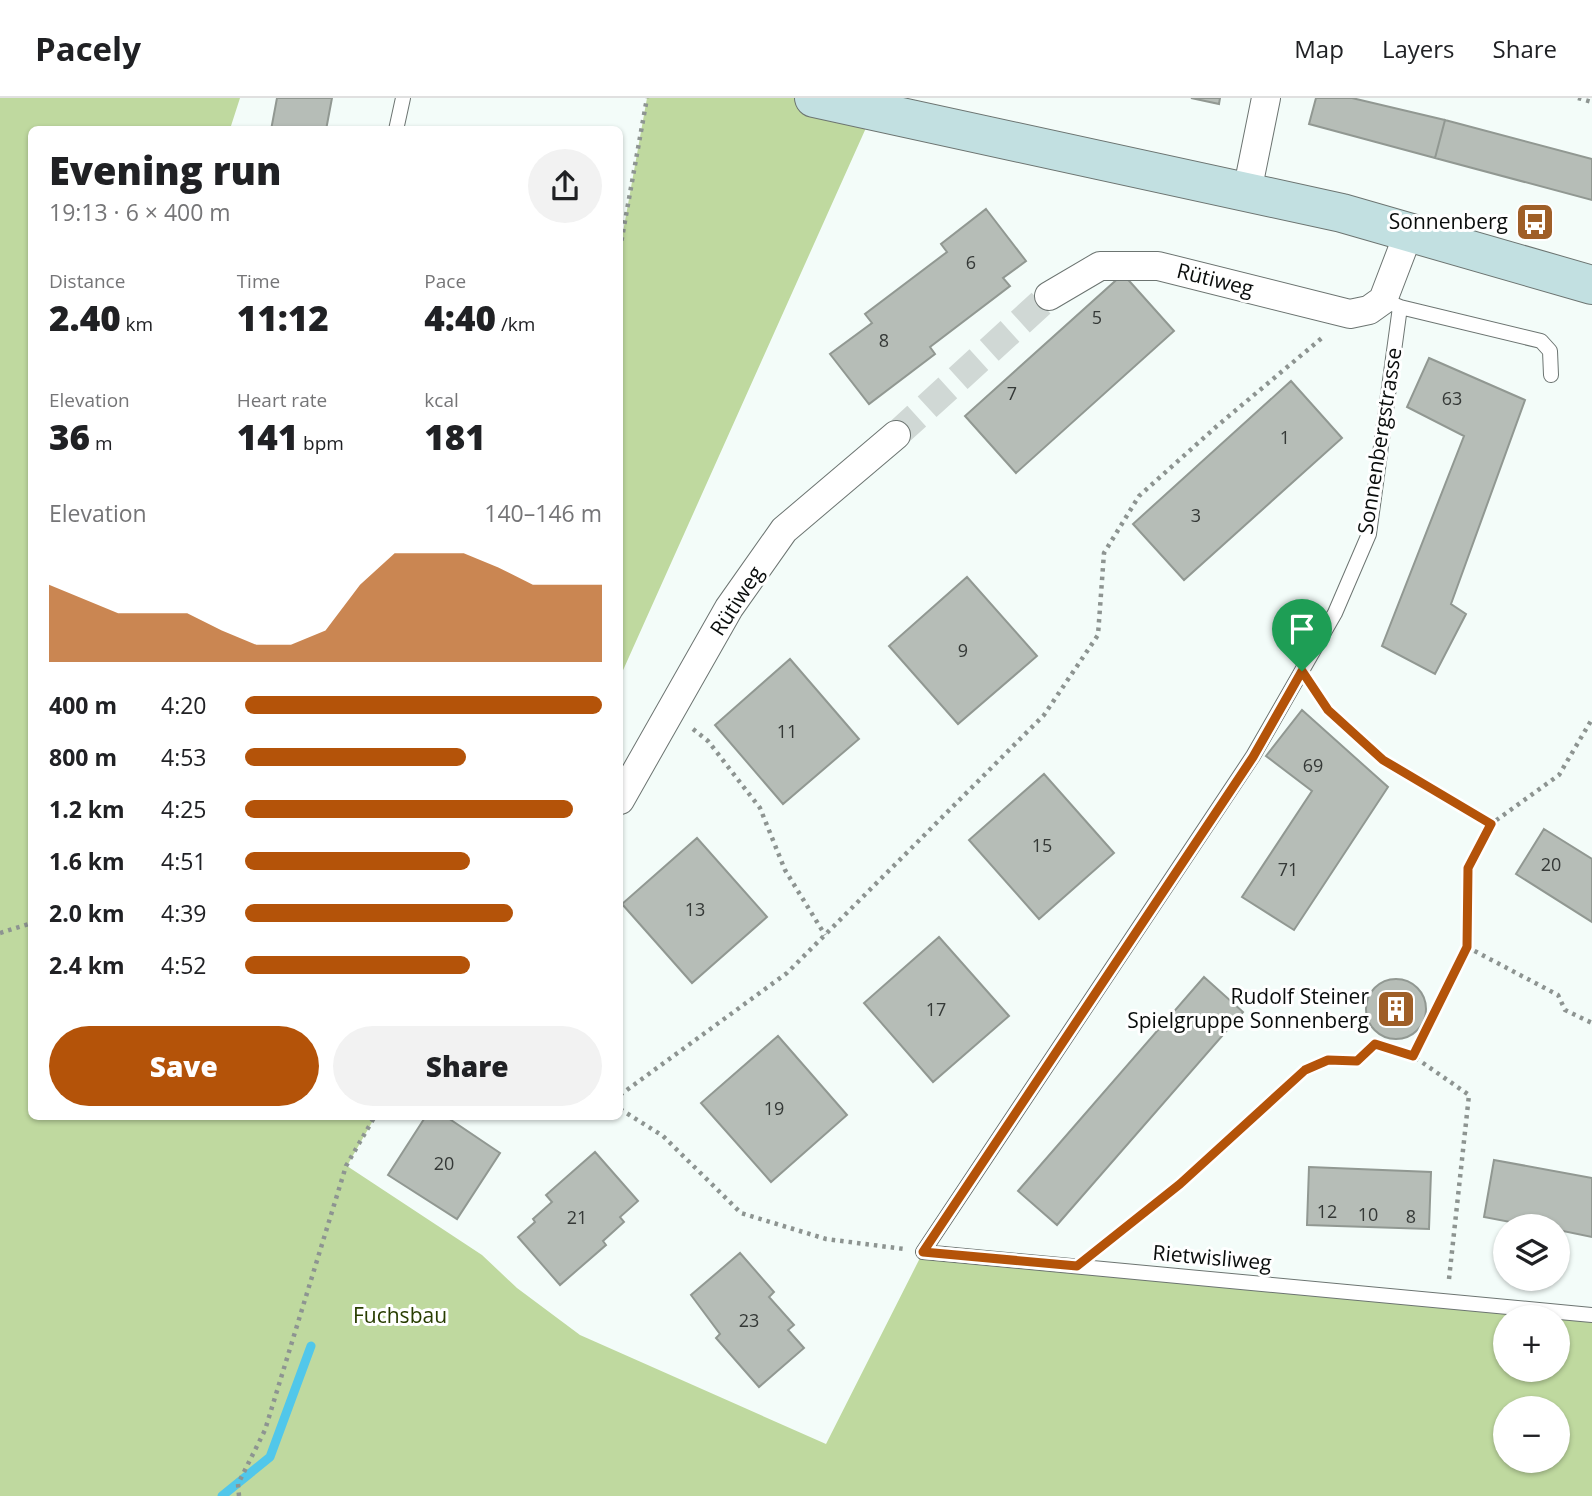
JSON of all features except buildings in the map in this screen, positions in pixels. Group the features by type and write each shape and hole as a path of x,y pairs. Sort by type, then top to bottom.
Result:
{"street":[{"path":"814,98 1342,213 1592,285"},
{"path":"1247,192 1266,98"},
{"name":"Sonnenbergstrasse","path":"1392,304 1409,232"},
{"name":"Rütiweg","path":"1049,296 1100,266 1158,266 1350,314"},
{"path":"1350,314 1392,304"},
{"name":"Rütiweg","path":"623,795 729,608 784,530 896,435"}],"lane":[{"path":"397,126 403,98"},
{"path":"1392,304 1541,341 1550,351 1550,375"},
{"name":"Sonnenbergstrasse","path":"923,1252 1253,757 1335,613 1369,534 1392,304"},
{"name":"Rietwisliweg","path":"923,1252 1592,1315"}],"path":[{"path":"623,232 647,98"},
{"path":"1579,98 1592,102"},
{"path":"623,1093 787,973 1044,715 1098,635 1104,553 1139,496 1350,314"},
{"path":"1302,671 1328,710 1383,760 1491,824"},
{"path":"670,712 708,741 760,808 785,870 825,935"},
{"path":"1413,1056 1467,947 1468,868 1491,824 1559,775 1592,719"},
{"path":"0,933 28,924"},
{"path":"1467,947 1558,995 1565,1010 1592,1023"},
{"path":"1077,1266 1180,1184 1305,1070 1328,1060 1357,1061 1375,1044 1413,1056 1469,1094 1447,1301"},
{"path":"623,1111 663,1136 741,1213 826,1239 923,1252"},
{"path":"239,1496 239,1484 265,1430 346,1166 373,1120"}],"green space":[{"name":"Fuchsbau","path":"0,98 240,98 231,126 28,126 28,1120 373,1120 347,1166 482,1255 517,1288 580,1335 826,1444 923,1252 1493,1306 1493,1382 1570,1382 1570,1313 1592,1315 1592,1496 0,1496"},
{"path":"647,98 814,98 874,110 623,670 623,232"}],"waterway":[{"path":"222,1496 270,1457 311,1346"}],"tunnel":[{"path":"896,435 1049,296"}],"place":[{"name":"Sonnenberg","path":"1535,222"},
{"name":"Rudolf Steiner Spielgruppe Sonnenberg","path":"1396,1009"}],"route":[{"path":"1302,671 1328,710 1383,760 1491,824 1468,868 1467,947 1413,1056 1375,1044 1357,1061 1328,1060 1305,1070 1180,1184 1077,1266 923,1252 1253,757 1302,671"}]}
